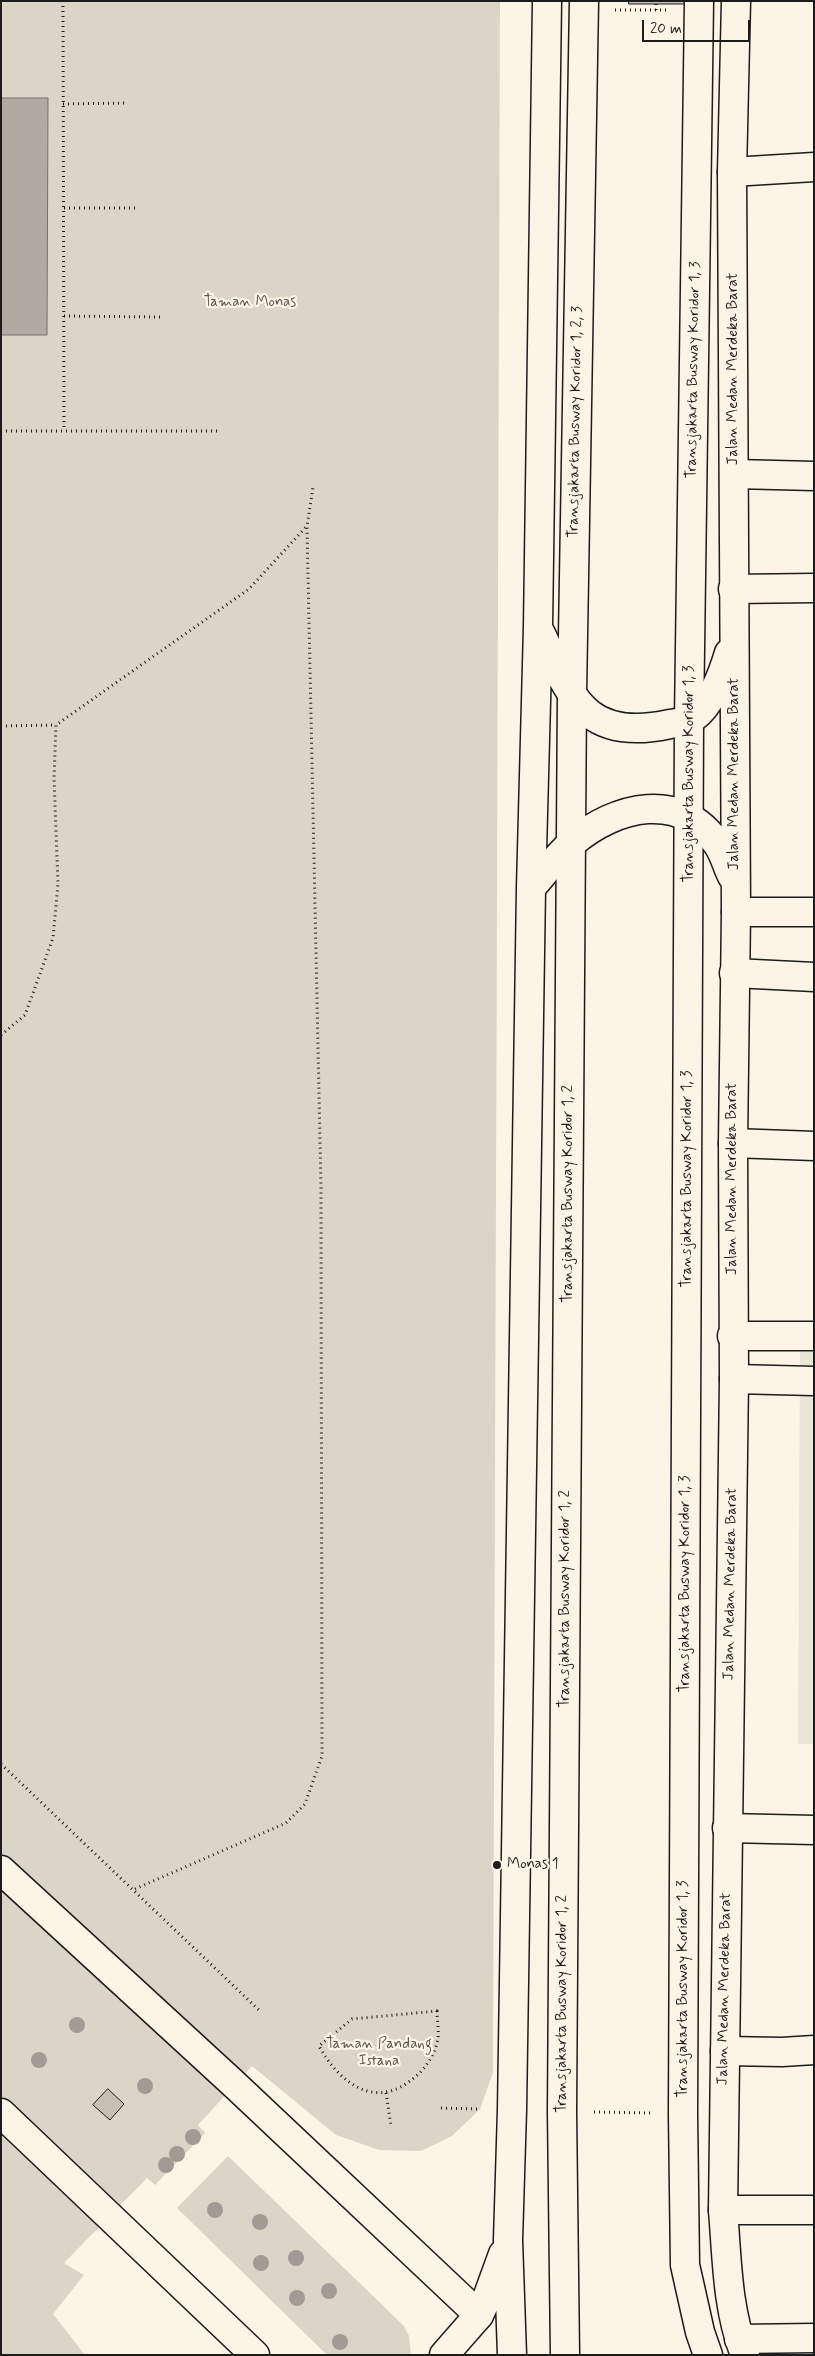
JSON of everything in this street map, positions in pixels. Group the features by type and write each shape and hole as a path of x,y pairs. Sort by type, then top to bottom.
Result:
{"main road":[{"path":"512,2355 508,2240 517,1871 531,888 538,627 547,1"},
{"name":"Jalan Medan Merdeka Barat","path":"736,1 732,172 736,912 732,1336 734,1379 723,2210 729,2291 742,2347"},
{"name":"Transjakarta Busway Koridor 1, 2, 3","path":"572,843 572,693 584,6"},
{"name":"Transjakarta Busway Koridor 1, 3","path":"699,6 689,720 683,2114 685,2264 702,2347"},
{"path":"732,172 814,167"},
{"path":"735,474 814,476"},
{"path":"733,589 814,588"},
{"path":"538,627 572,693 589,714 612,726 648,729 689,720 706,703 721,679 734,632"},
{"path":"531,888 572,843 606,819 641,808 665,810 690,818 704,829 718,845 735,882"},
{"name":"Transjakarta Busway Koridor 1, 2","path":"566,2355 562,2112 572,843"},
{"path":"736,912 814,912"},
{"path":"734,972 814,977"},
{"path":"733,1142 814,1146"},
{"path":"732,1336 814,1336"},
{"path":"734,1379 814,1381"},
{"path":"727,1828 814,1830"},
{"path":"1,1870 241,2090 479,2315"},
{"path":"725,2051 782,2052 814,2050"},
{"path":"1,2113 256,2355"},
{"path":"723,2210 814,2210"},
{"path":"444,2355 479,2315 508,2240"},
{"path":"702,2347 729,2291"},
{"path":"742,2347 814,2338"}],"path":[{"path":"63,1 64,431"},
{"path":"656,4 656,10"},
{"path":"584,6 656,10 699,6"},
{"path":"63,104 127,103"},
{"path":"64,208 138,208"},
{"path":"64,316 160,317"},
{"path":"1,431 217,431"},
{"path":"134,1889 286,1822 305,1804 322,1756 321,1188 307,527 313,487"},
{"path":"1,726 56,725 249,589 307,527"},
{"path":"1,1035 25,1015 53,938 58,884 54,778 56,725"},
{"path":"1,1764 261,2012"},
{"path":"437,2011 438,2039 432,2058 422,2071 408,2083 386,2093 365,2091 345,2081 334,2070 319,2046 352,2019 437,2011"},
{"path":"386,2093 391,2126"},
{"path":"441,2108 480,2109"},
{"path":"562,2112 683,2114"}],"shaded area":[{"path":"1,98 48,98 47,335 1,335"},
{"path":"800,1352 814,1352 814,1744 798,1744"}],"green space":[{"name":"Taman Monas","path":"1,1 500,1 493,2073 480,2109 452,2136 421,2151 379,2150 336,2135 252,2066 198,2125 205,2133 155,2185 147,2178 64,2263 84,2275 53,2314 85,2355 1,2355"},
{"path":"228,2156 404,2326 409,2336 411,2355 327,2355 177,2208"}],"building":[{"path":"629,1 693,1 693,4 629,4"},
{"path":"108,2089 124,2104 110,2120 93,2105"}],"place":[{"name":"Monas 1","path":"497,1865"}],"park label":[{"name":"Taman Pandang Istana","path":"379,2054"}]}
